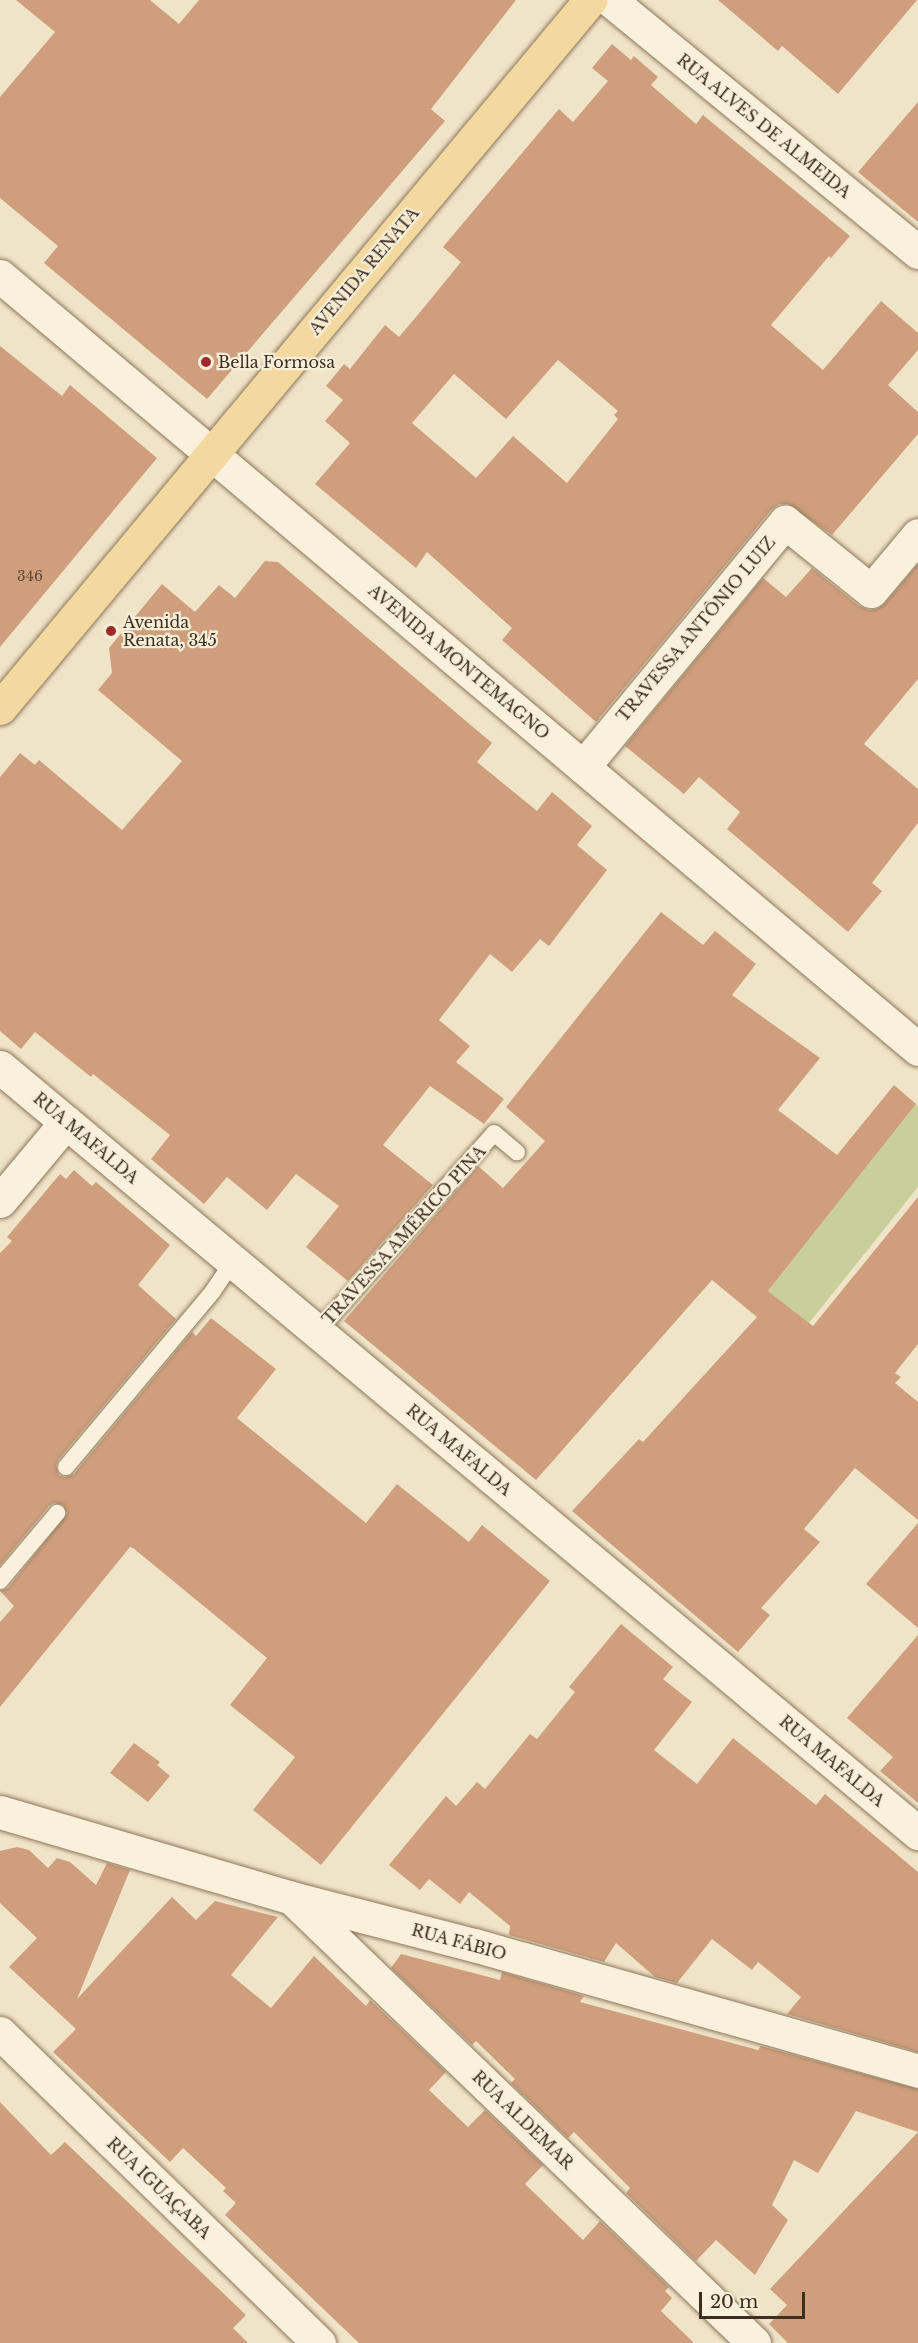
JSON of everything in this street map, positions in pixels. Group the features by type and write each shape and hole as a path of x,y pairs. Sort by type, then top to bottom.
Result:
{"main road":[{"name":"AVENIDA RENATA","path":"0,708 590,0"}],"street":[{"name":"RUA ALVES DE ALMEIDA","path":"610,0 918,252"},
{"name":"AVENIDA MONTEMAGNO","path":"0,276 918,1048"},
{"name":"TRAVESSA ANTÔNIO LUIZ","path":"583,767 785,522 871,591 918,535"},
{"name":"RUA MAFALDA","path":"0,1067 918,1833"},
{"path":"0,1201 66,1122"},
{"name":"RUA FÁBIO","path":"0,1812 292,1898 474,1946 918,2072"},
{"name":"RUA ALDEMAR","path":"292,1898 754,2343"},
{"name":"RUA IGUAÇABA","path":"0,2033 319,2343"}],"lane":[{"name":"TRAVESSA AMÉRICO PINA","path":"317,1332 495,1133 517,1152"},
{"path":"66,1467 213,1291 233,1261"},
{"path":"0,1581 57,1514"}],"green space":[{"path":"916,1104 918,1107 918,1187 809,1323 768,1291"}],"building":[{"path":"16,0 150,0 179,24 199,0 516,0 431,109 445,121 207,399 44,263 58,246 0,198 0,97 55,32"},
{"path":"718,0 917,0 838,94 782,46 778,51"},
{"path":"612,44 631,60 634,56 658,77 651,85 696,124 703,115 850,236 831,258 829,256 771,325 823,370 881,301 918,333 918,350 888,385 918,412 918,434 832,535 788,504 779,504 771,510 596,722 502,640 512,628 427,552 416,568 315,484 350,443 325,421 343,400 326,386 344,364 350,369 385,325 399,337 421,311 461,262 443,247 559,109 573,122 608,81 592,68","holes":["558,360 618,411 614,415 618,419 567,483 513,436 476,478 412,423 454,374 506,419"]},
{"path":"918,102 918,222 858,172"},
{"path":"0,346 62,396 70,385 157,458 0,647"},
{"path":"265,561 278,562 492,743 477,762 537,811 552,792 592,826 577,845 607,870 549,946 540,939 512,972 490,954 439,1020 470,1046 456,1062 504,1099 484,1124 430,1086 383,1145 433,1185 348,1281 306,1247 339,1206 296,1174 267,1210 227,1177 204,1204 151,1159 170,1135 93,1074 91,1077 35,1032 21,1049 0,1031 0,777 20,753 35,765 39,760 122,830 182,761 98,690 112,673 109,648 162,584 195,612 219,585 235,598"},
{"path":"918,564 918,679 864,744 918,789 918,823 872,883 882,891 848,932 727,829 740,812 699,777 684,794 625,746 763,578 786,597 812,568 859,606 869,610 877,609 885,603"},
{"path":"661,912 703,945 715,931 756,964 732,995 820,1058 778,1110 837,1155 894,1085 916,1104 768,1291 813,1326 918,1197 918,1344 895,1373 901,1377 895,1383 918,1402 918,1520 855,1468 804,1529 820,1542 761,1608 770,1615 738,1652 572,1511 639,1439 643,1442 757,1317 712,1280 536,1480 344,1321 478,1166 503,1188 545,1141 506,1107"},
{"path":"74,1170 92,1186 96,1182 170,1245 138,1285 176,1319 58,1460 56,1466 59,1475 65,1477 74,1474 192,1332 196,1336 211,1318 276,1369 237,1418 366,1523 397,1484 469,1542 482,1525 550,1581 321,1865 253,1810 295,1757 230,1705 267,1658 133,1548 130,1547 0,1707 0,1622 14,1606 0,1591 8,1588 67,1514 63,1505 54,1503 49,1506 0,1565 0,1253 12,1241 7,1237 60,1174 66,1179"},
{"path":"918,1523 918,1628 866,1584"},
{"path":"621,1624 673,1667 663,1679 692,1702 654,1750 697,1784 733,1738 816,1805 825,1794 918,1872 918,2052 787,2014 801,1997 758,1962 752,1970 712,1939 677,1983 655,1977 616,1943 604,1962 509,1935 510,1926 469,1892 460,1904 429,1879 420,1890 389,1865 446,1796 456,1806 477,1782 485,1789 530,1734 537,1739 575,1692 569,1687"},
{"path":"918,1635 918,1803 880,1771 893,1757 847,1718"},
{"path":"134,1743 160,1762 157,1765 170,1776 148,1802 110,1773"},
{"path":"17,1847 29,1850 48,1868 57,1858 70,1862 96,1885 107,1863 130,1870 77,1999 172,1897 196,1920 215,1901 278,1917 231,1975 271,2008 314,1956 366,2006 370,2000 446,2072 429,2090 468,2127 485,2110 543,2165 525,2184 583,2240 600,2221 669,2287 665,2291 672,2298 661,2311 694,2343 359,2343 225,2215 236,2203 223,2191 226,2188 183,2148 170,2162 53,2052 76,2029 9,1967 37,1938 0,1903 0,1851"},
{"path":"401,1954 500,1980 502,1972 584,1996 580,2002 758,2050 761,2046 918,2089 918,2132 856,2111 818,2173 794,2160 772,2205 788,2220 755,2275 716,2240 696,2261 626,2193 630,2188 574,2132 568,2138 511,2083 515,2079 476,2041 472,2045 391,1968"},
{"path":"0,2102 51,2155 65,2142 246,2315 233,2328 248,2343 0,2343"},
{"path":"918,2132 918,2343 788,2343 769,2324 787,2305 770,2289"}],"place":[{"name":"Bella Formosa","path":"206,362"},
{"name":"Avenida Renata, 345","path":"111,631"}]}
